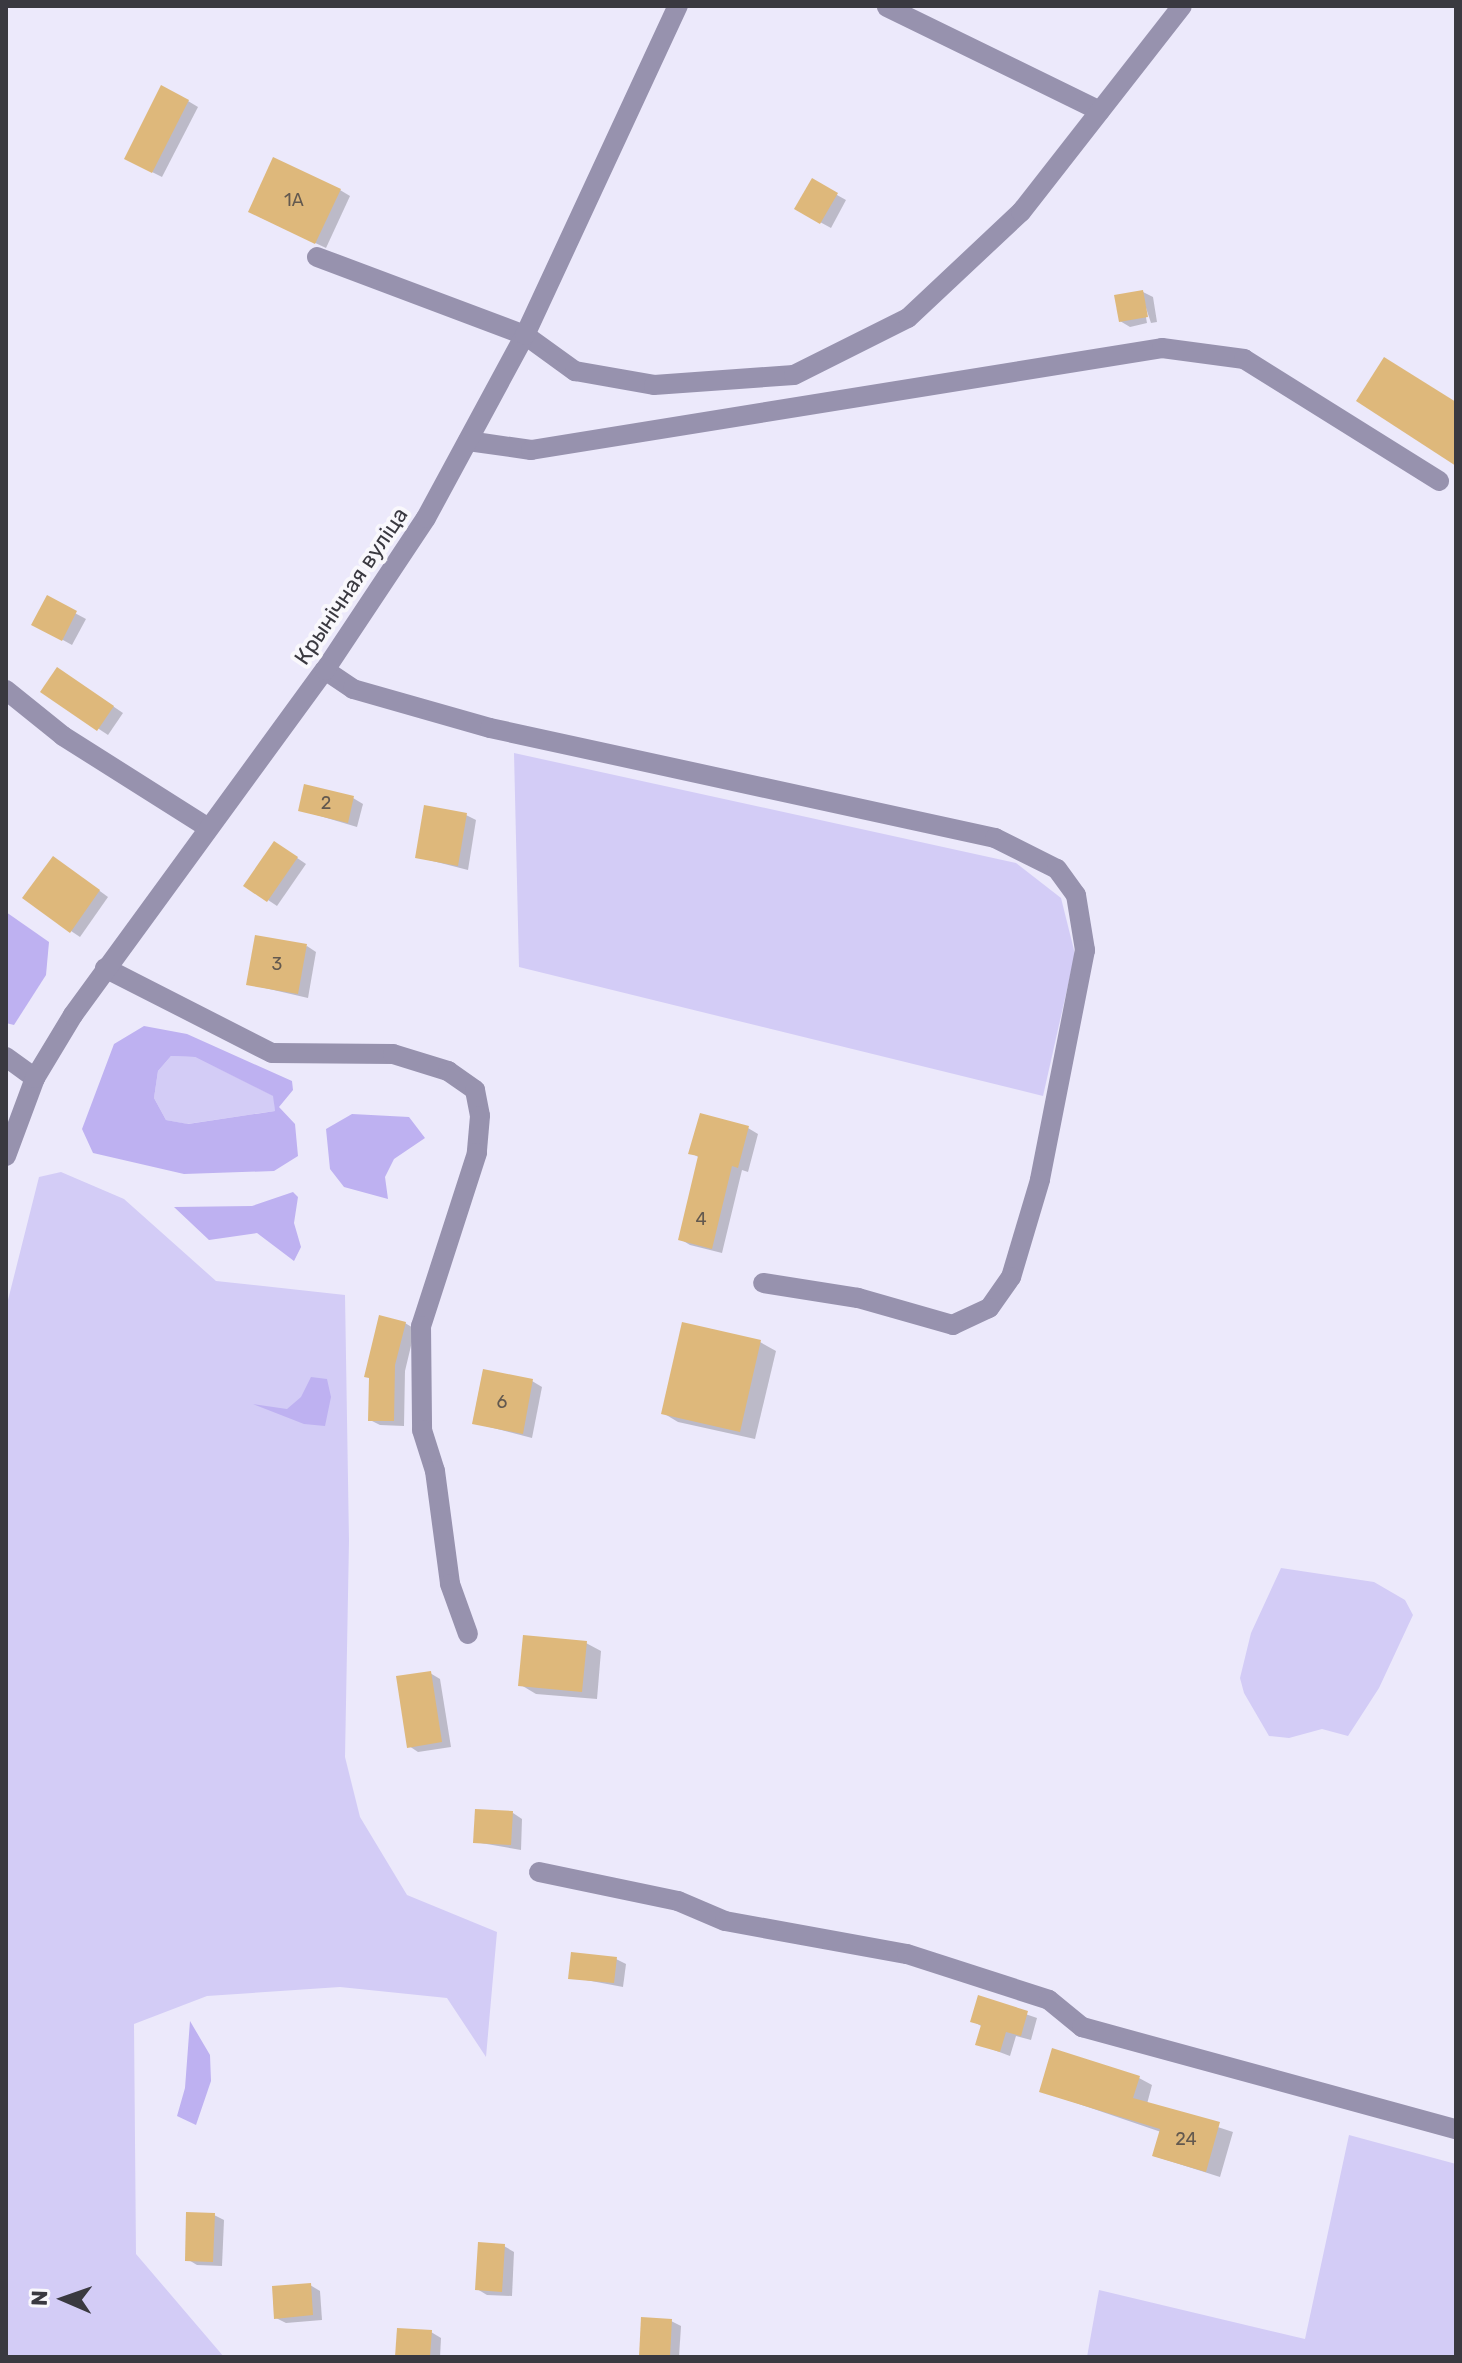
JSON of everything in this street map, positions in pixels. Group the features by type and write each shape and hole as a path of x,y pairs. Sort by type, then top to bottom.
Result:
{"street":[{"name":"Крынічная вуліца","path":"6,1156 35,1078 105,968 325,670 426,518 525,335 678,6"},
{"path":"317,257 525,335 575,371 654,385 794,375 908,318 1021,212 1182,6"},
{"path":"887,7 1100,111"},
{"path":"468,441 531,450 1162,348 1244,359 1439,481"},
{"path":"325,670 353,689 490,728 995,838 1057,869 1070,886 1082,919 1080,985 1040,1180 1011,1277 989,1308 953,1325 858,1298 763,1283"},
{"path":"6,690 63,736 207,827"},
{"path":"105,968 272,1053 393,1054 448,1071 475,1090 480,1116 477,1153 421,1326 422,1430 435,1471 450,1584 468,1634"},
{"path":"6,1057 35,1078"},
{"path":"539,1872 678,1901 725,1921 907,1954 1049,2000 1082,2027 1456,2129"}],"shaded area":[{"path":"514,753 1016,863 1061,898 1075,954 1043,1096 519,967"},
{"path":"6,912 49,942 46,975 14,1025 6,1023"},
{"path":"144,1026 187,1034 292,1081 293,1090 279,1107 295,1124 298,1156 274,1171 184,1174 93,1153 82,1129 114,1044","holes":["171,1056 195,1057 273,1096 275,1111 188,1124 166,1120 154,1098 158,1071"]},
{"path":"171,1056 195,1057 274,1096 275,1111 187,1124 166,1120 154,1098 158,1071"},
{"path":"352,1114 409,1117 425,1138 394,1159 385,1177 388,1199 344,1187 330,1169 326,1129"},
{"path":"61,1172 124,1199 216,1281 345,1295 349,1541 345,1757 360,1817 407,1895 497,1932 486,2057 447,1998 340,1987 207,1996 134,2024 136,2254 224,2357 6,2357 6,1308 39,1177"},
{"path":"293,1192 298,1197 294,1223 301,1247 294,1261 257,1233 209,1240 174,1207 252,1206"},
{"path":"311,1377 327,1379 331,1397 325,1426 304,1424 253,1404 287,1409 301,1397"},
{"path":"1281,1568 1374,1582 1405,1600 1413,1615 1379,1688 1348,1736 1322,1729 1289,1738 1269,1736 1244,1693 1240,1678 1251,1633"},
{"path":"190,2021 210,2055 211,2081 196,2125 177,2116 185,2088"},
{"path":"1349,2135 1456,2164 1456,2357 1087,2357 1099,2290 1305,2339"}],"building":[{"path":"161,85 189,100 152,173 124,159"},
{"path":"273,157 341,189 315,244 248,212"},
{"path":"812,178 838,193 820,224 794,209"},
{"path":"1143,290 1148,317 1119,322 1114,295"},
{"path":"1384,357 1456,402 1456,466 1356,401"},
{"path":"47,595 77,611 62,641 31,625"},
{"path":"57,667 114,706 97,731 40,692"},
{"path":"304,784 354,796 348,823 298,811"},
{"path":"424,805 467,813 458,866 415,858"},
{"path":"274,841 298,857 267,902 243,886"},
{"path":"53,856 100,890 70,933 22,898"},
{"path":"255,935 307,944 298,994 246,985"},
{"path":"700,1113 749,1126 738,1168 732,1166 712,1249 678,1240 698,1156 688,1154"},
{"path":"379,1315 406,1322 395,1365 394,1421 368,1421 369,1378 364,1377"},
{"path":"682,1322 761,1340 740,1432 661,1414"},
{"path":"483,1369 533,1379 523,1434 472,1424"},
{"path":"523,1635 587,1641 582,1692 518,1686"},
{"path":"431,1671 442,1742 407,1748 396,1676"},
{"path":"475,1809 513,1811 511,1845 473,1843"},
{"path":"571,1952 617,1957 614,1983 568,1979"},
{"path":"978,1995 1028,2011 1021,2036 1006,2032 1000,2052 975,2045 981,2025 970,2022"},
{"path":"1052,2048 1140,2076 1133,2098 1220,2122 1206,2172 1152,2156 1160,2129 1039,2092"},
{"path":"186,2212 215,2213 213,2262 185,2261"},
{"path":"478,2242 505,2244 502,2292 475,2290"},
{"path":"311,2283 313,2315 274,2319 272,2286"},
{"path":"641,2317 672,2319 670,2357 639,2357"},
{"path":"397,2328 432,2330 430,2357 395,2357"}]}
